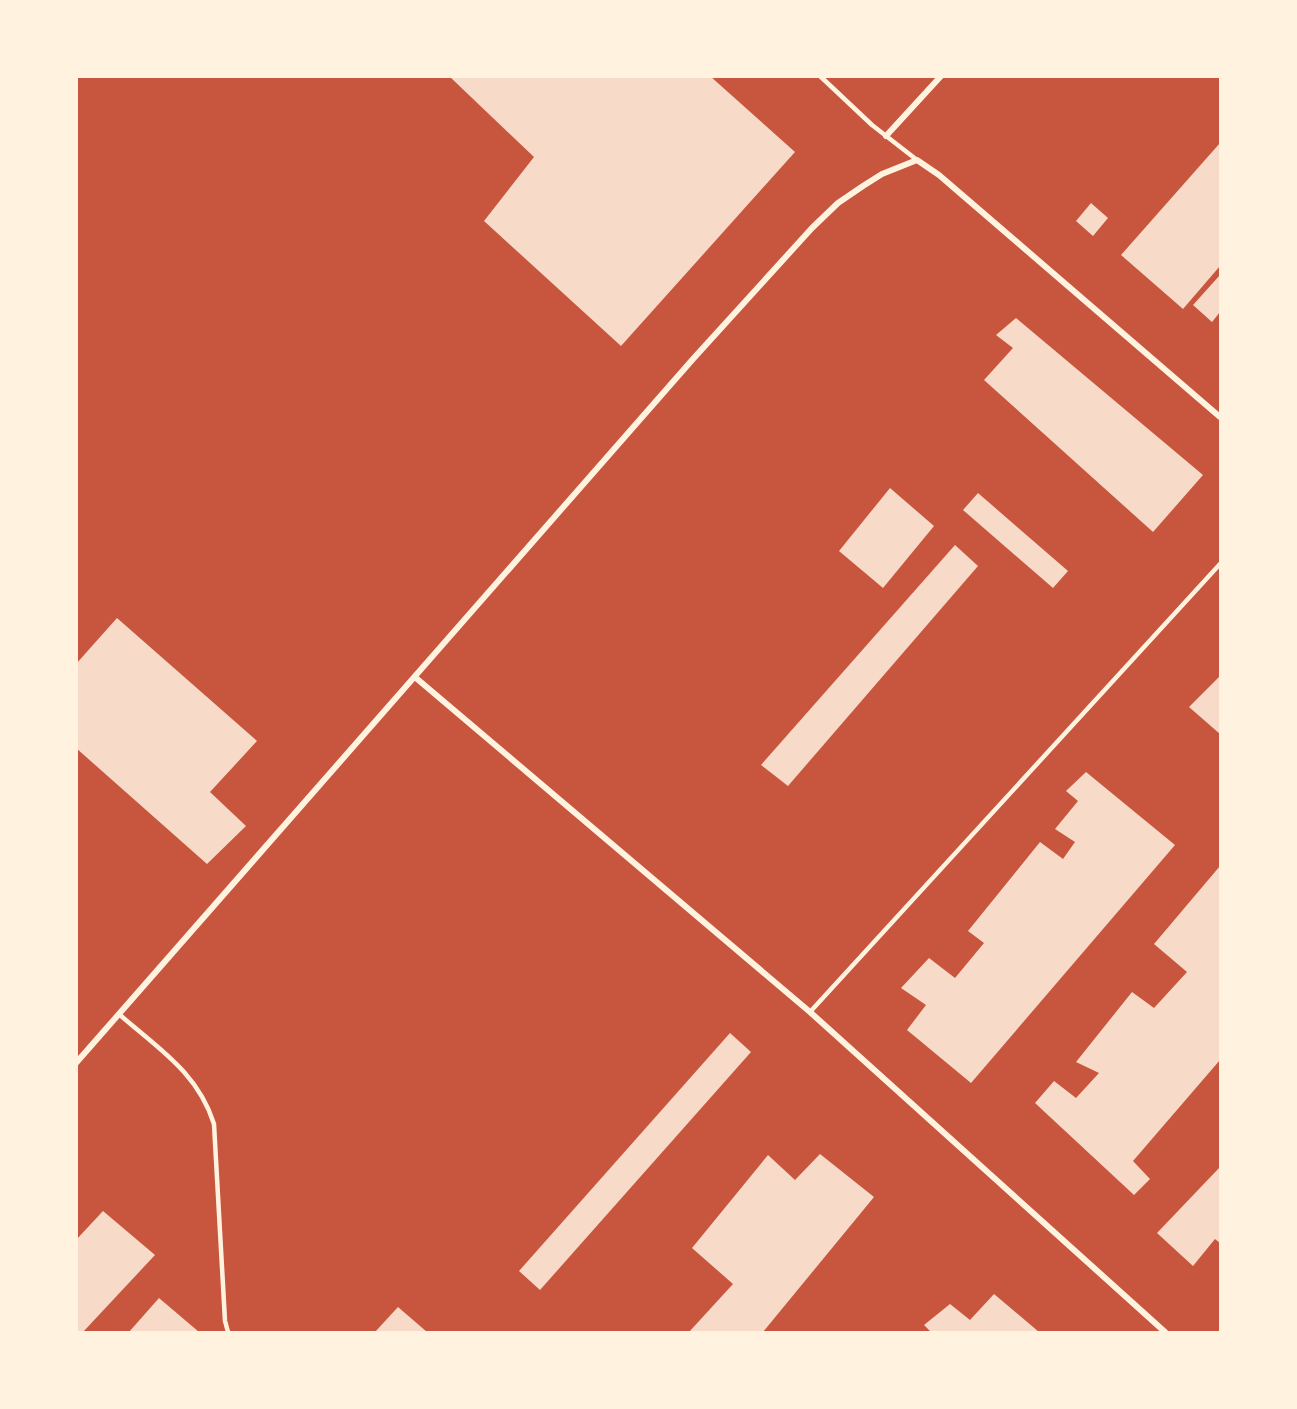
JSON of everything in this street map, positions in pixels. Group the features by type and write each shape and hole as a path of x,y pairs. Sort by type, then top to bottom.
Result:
{"street":[{"path":"886,136 940,76"},
{"path":"76,1063 701,351 838,202 882,174 917,160 986,213 1221,417"},
{"path":"416,678 810,1012 1165,1332"}],"lane":[{"path":"820,76 886,136 917,160"},
{"path":"810,1012 1221,564"},
{"path":"120,1015 181,1067 206,1099 214,1124 225,1321 228,1332"}],"building":[{"path":"449,76 710,76 795,152 621,346 484,221 534,157"},
{"path":"1220,143 1220,266 1183,309 1121,255"},
{"path":"1091,203 1108,218 1093,236 1076,221"},
{"path":"1220,275 1220,312 1212,322 1193,305"},
{"path":"1016,318 1203,475 1153,532 984,380 1013,348 996,335"},
{"path":"890,488 934,526 883,588 839,551"},
{"path":"978,493 1068,571 1053,588 963,510"},
{"path":"955,545 978,566 788,786 761,765"},
{"path":"117,618 257,741 210,792 246,826 207,864 76,748 76,664"},
{"path":"1220,676 1220,734 1189,707"},
{"path":"1086,772 1175,845 971,1083 907,1030 926,1005 901,988 929,958 955,978 984,943 968,931 1040,842 1063,859 1075,842 1055,829 1078,801 1066,791"},
{"path":"1220,866 1220,1060 1133,1161 1150,1179 1134,1195 1035,1103 1054,1081 1076,1098 1099,1073 1076,1062 1132,992 1154,1008 1187,972 1154,944"},
{"path":"730,1033 751,1052 540,1290 519,1271"},
{"path":"820,1154 874,1197 763,1332 689,1332 733,1284 692,1248 768,1155 795,1180"},
{"path":"1220,1167 1220,1243 1215,1239 1193,1266 1157,1233"},
{"path":"103,1211 155,1255 83,1332 76,1332 76,1240"},
{"path":"994,1294 1039,1332 931,1332 924,1325 950,1304 970,1320"},
{"path":"159,1298 199,1332 129,1332"},
{"path":"398,1307 427,1332 375,1332"}]}
